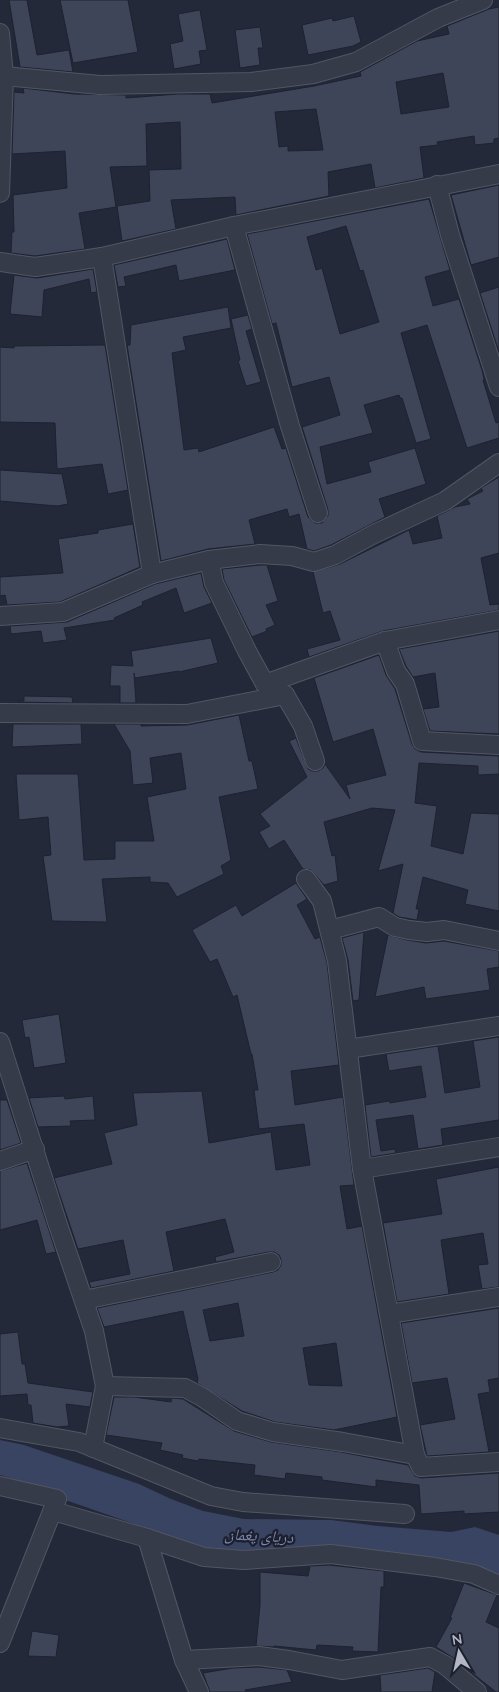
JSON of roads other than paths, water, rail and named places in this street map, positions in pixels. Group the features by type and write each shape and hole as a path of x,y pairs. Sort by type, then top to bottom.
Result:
{"street":[{"path":"4,76 100,85 251,82 313,74 356,62 438,18 483,0"},
{"path":"0,33 4,76 0,193"},
{"path":"0,262 35,266 102,257 234,226 499,174"},
{"path":"437,185 450,235 499,387"},
{"path":"234,226 290,426 318,513"},
{"path":"102,257 152,574"},
{"path":"0,616 63,612 152,574 209,560 260,554 292,556 314,562 335,555 374,534 446,501 499,463"},
{"path":"209,560 214,583 247,651 265,684 285,695 303,726 315,761"},
{"path":"265,684 385,641 499,620"},
{"path":"385,641 396,671 405,684 422,742 499,745"},
{"path":"0,713 187,714 285,695"},
{"path":"306,879 322,901 337,961 362,1169 415,1455 421,1467 499,1462"},
{"path":"330,930 379,917 402,929 421,932 444,930 499,942"},
{"path":"348,1049 499,1026"},
{"path":"0,1042 57,1222 94,1330 105,1386 93,1448"},
{"path":"362,1169 499,1147"},
{"path":"0,1160 35,1149"},
{"path":"84,1300 271,1262"},
{"path":"389,1314 499,1297"},
{"path":"105,1386 185,1388 202,1397 237,1421 273,1432 415,1455"},
{"path":"0,1428 80,1442 211,1496 243,1502 405,1514"},
{"path":"0,1486 57,1499 0,1643"},
{"path":"53,1512 147,1538 204,1557 244,1560 331,1554 435,1567 474,1574 499,1585"},
{"path":"147,1538 184,1660 199,1692"},
{"path":"184,1660 259,1656 342,1670 430,1657 445,1665 477,1692"}],"water":[{"name":"دریای پغمان","path":"0,1440 24,1445 139,1484 203,1511 244,1519 331,1520 451,1532 475,1527 499,1535 499,1582 455,1563 223,1555 54,1496 27,1483 0,1475"}]}
